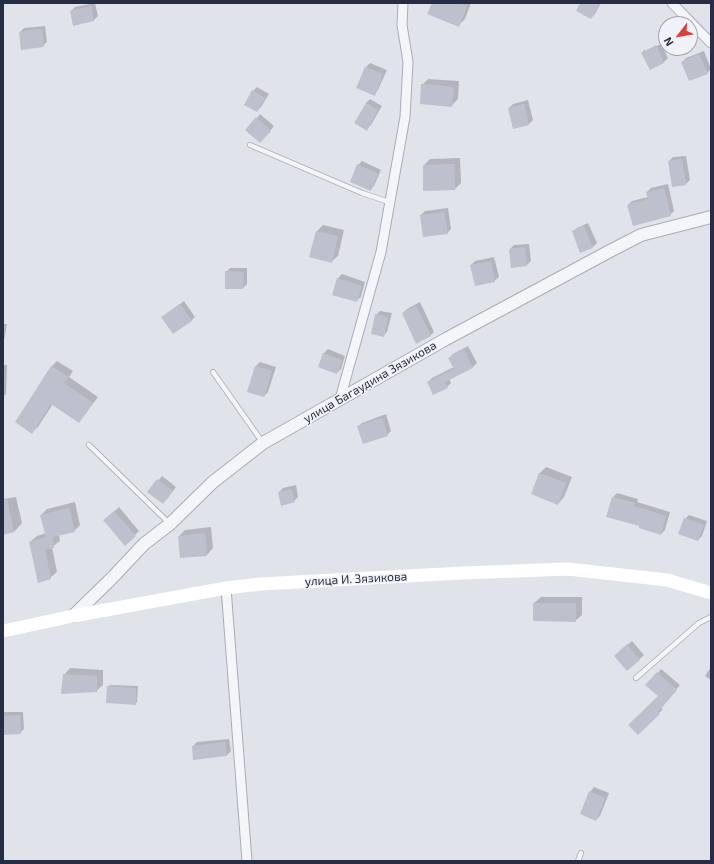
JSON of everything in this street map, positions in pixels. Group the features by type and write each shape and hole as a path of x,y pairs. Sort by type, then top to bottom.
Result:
{"main road":[{"name":"улица И. Зязикова","path":"3,631 73,616 226,588 261,584 446,574 568,569 667,580 711,593"}],"street":[{"path":"340,399 380,252 405,117 408,62 402,25 403,3"},
{"path":"672,3 711,43"},
{"name":"улица Багаудина Зязикова","path":"73,616 144,544 170,524 213,482 263,443 446,339 641,235 711,217"},
{"path":"226,588 248,861"}],"lane":[{"path":"250,145 362,193 390,202"},
{"path":"213,372 263,443"},
{"path":"89,445 170,524"},
{"path":"636,678 698,623 711,617"},
{"path":"578,861 581,853"}],"building":[{"path":"432,3 458,3 467,6 459,27 427,14"},
{"path":"580,3 600,3 591,19 576,11"},
{"path":"91,6 94,21 73,26 70,11"},
{"path":"42,29 44,47 21,50 19,32"},
{"path":"656,45 658,56 661,56 664,63 650,70 641,53"},
{"path":"698,54 708,74 689,81 681,62 698,56"},
{"path":"365,67 383,74 375,96 356,88"},
{"path":"421,84 454,87 452,107 420,104"},
{"path":"252,90 265,98 257,112 244,105"},
{"path":"366,103 378,110 367,131 354,123"},
{"path":"524,104 529,125 513,129 508,108"},
{"path":"256,117 271,131 260,143 245,130"},
{"path":"682,159 686,185 672,187 668,161"},
{"path":"357,164 378,174 371,191 350,182"},
{"path":"454,164 455,190 423,191 423,165"},
{"path":"664,188 671,216 633,226 627,205 648,199 646,192"},
{"path":"444,212 448,234 423,237 420,215"},
{"path":"584,226 593,248 580,253 572,231"},
{"path":"316,231 338,236 332,263 309,257"},
{"path":"525,247 527,266 511,268 509,249"},
{"path":"491,261 495,282 475,286 470,265"},
{"path":"225,271 244,272 243,289 225,289"},
{"path":"337,278 362,286 357,302 332,295"},
{"path":"180,304 192,321 173,334 161,317"},
{"path":"416,306 431,336 416,344 402,313"},
{"path":"375,314 388,317 384,337 371,334"},
{"path":"464,349 473,368 445,382 448,388 433,395 427,382 454,369 448,358"},
{"path":"323,353 342,360 337,374 318,367"},
{"path":"51,366 69,377 64,383 93,403 79,423 51,404 32,434 15,422"},
{"path":"255,366 272,371 264,397 247,392"},
{"path":"382,418 388,436 363,444 357,426"},
{"path":"539,473 566,483 558,505 531,494"},
{"path":"157,479 173,491 163,504 147,492"},
{"path":"292,489 295,502 281,506 278,492"},
{"path":"612,497 635,503 634,506 666,516 661,535 639,528 639,526 606,517"},
{"path":"7,499 14,532 3,535 3,500"},
{"path":"69,508 75,532 53,537 54,548 45,549 51,579 38,583 29,542 46,537 40,515"},
{"path":"114,511 136,536 125,546 103,520"},
{"path":"684,518 704,525 698,541 678,534"},
{"path":"205,533 207,556 180,558 178,536"},
{"path":"533,603 576,603 576,622 533,621"},
{"path":"627,644 640,660 627,671 614,656"},
{"path":"657,672 677,690 658,712 660,714 638,735 628,725 658,696 645,685"},
{"path":"63,674 97,676 97,692 61,694"},
{"path":"107,686 136,688 136,705 106,703"},
{"path":"20,715 21,734 3,735 3,716"},
{"path":"225,742 227,756 193,760 192,746"},
{"path":"589,791 605,798 596,821 580,814"}]}
